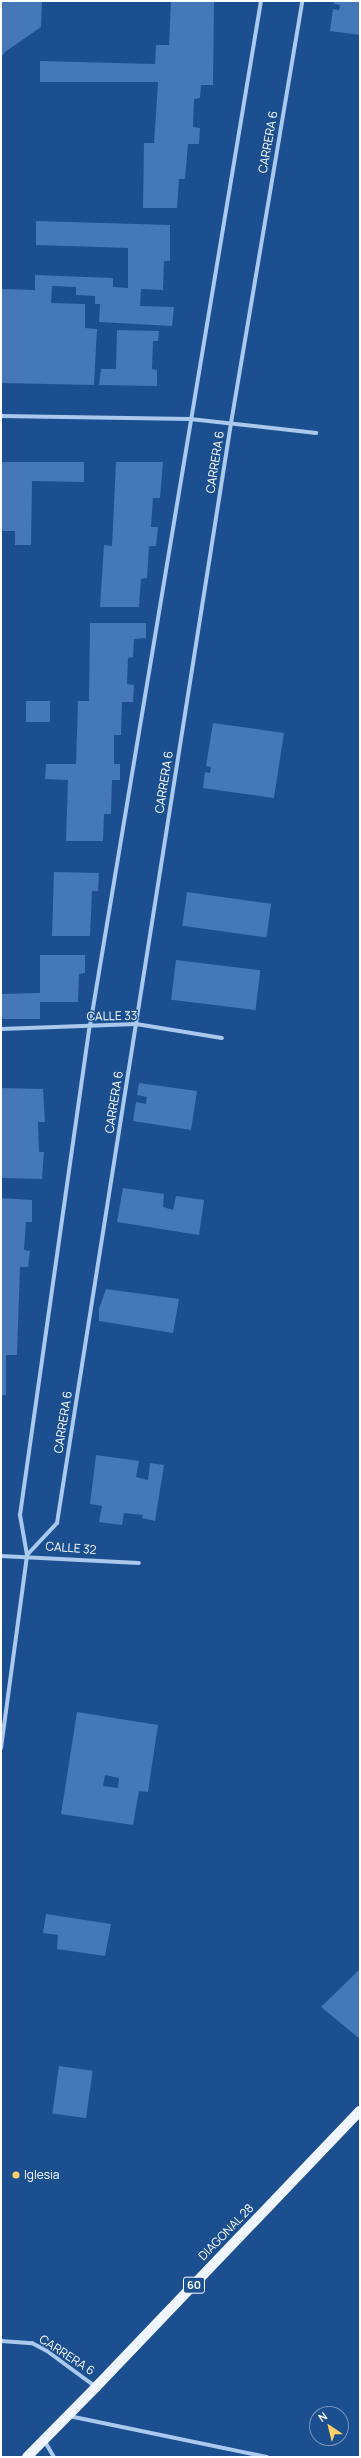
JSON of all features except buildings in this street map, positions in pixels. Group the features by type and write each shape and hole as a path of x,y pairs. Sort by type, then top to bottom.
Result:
{"main road":[{"name":"DIAGONAL 28","path":"26,2457 69,2416 360,2111"}],"street":[{"path":"1,1748 28,1556 20,1515 90,1026 190,419 261,1"},
{"name":"CARRERA 6","path":"28,1556 57,1523 231,423 302,1"},
{"path":"1,416 190,419 316,433"},
{"name":"CALLE 33","path":"1,1028 136,1024 222,1038"},
{"name":"CALLE 32","path":"1,1556 28,1556 139,1563"},
{"name":"CARRERA 6","path":"1,2341 32,2343 96,2387"},
{"path":"69,2416 267,2457"},
{"path":"44,2440 54,2457"}],"place":[{"name":"Iglesia","path":"16,2175"}]}
